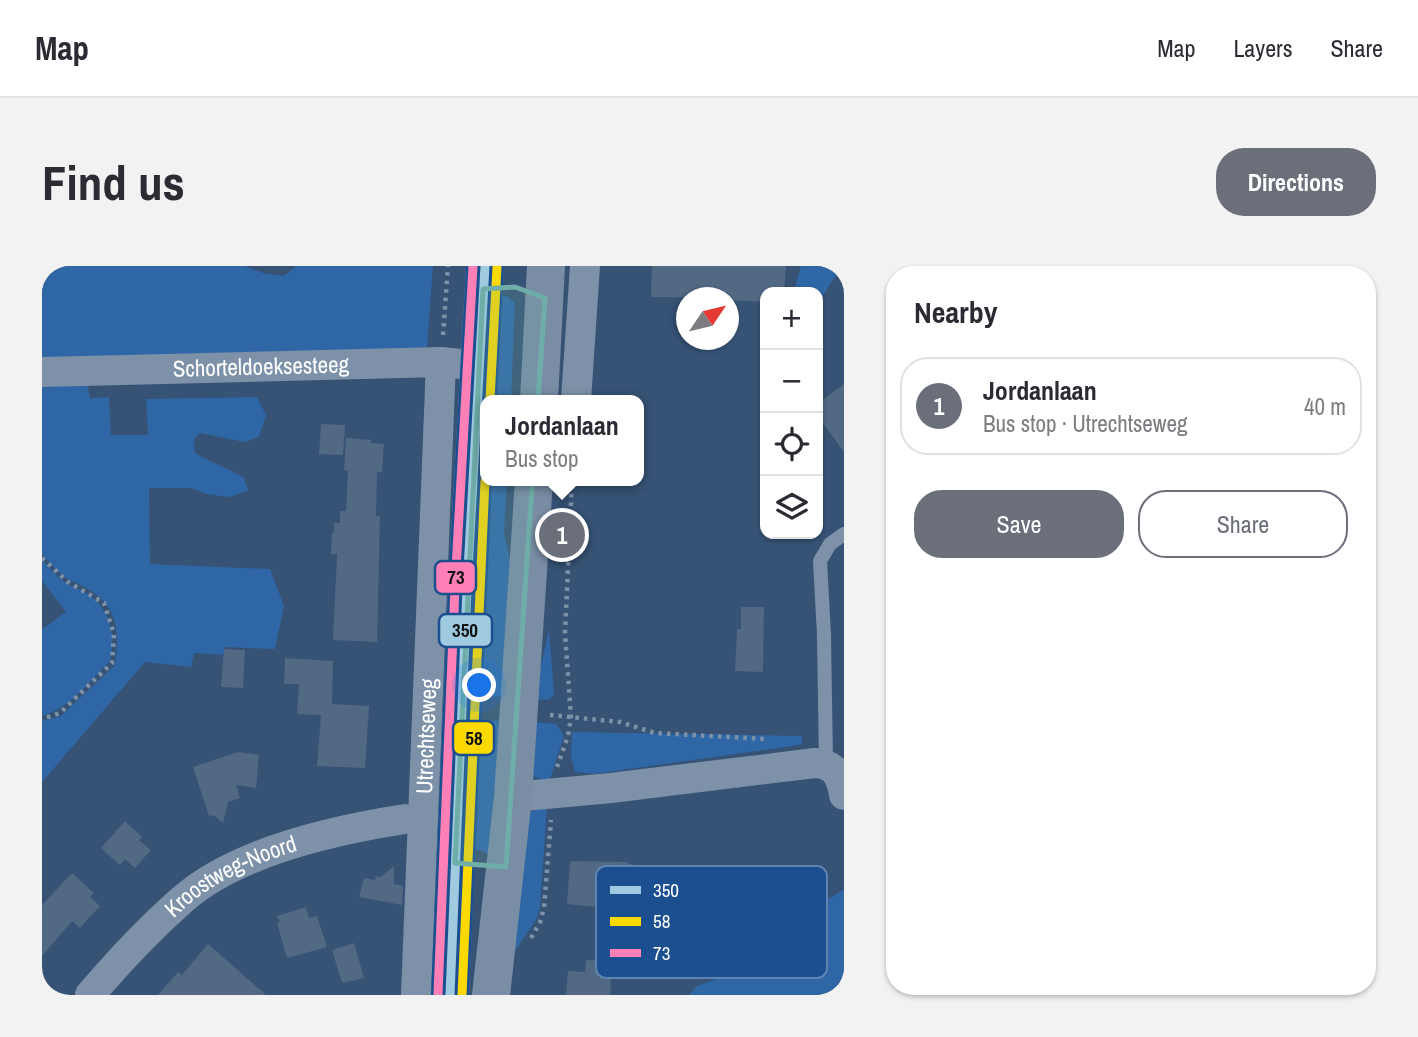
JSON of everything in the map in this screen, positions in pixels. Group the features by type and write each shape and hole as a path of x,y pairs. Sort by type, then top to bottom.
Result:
{"main road":[{"name":"Utrechtseweg","path":"450,995 484,278 515,287 545,282 538,395"},
{"path":"491,995 513,797 534,486"},
{"path":"455,863 506,867"}],"street":[{"path":"576,395 585,266"},
{"name":"Schorteldoeksesteeg","path":"42,372 441,362 480,365"},
{"name":"Utrechtseweg","path":"416,995 441,362"},
{"path":"513,797 553,795 805,764 835,776"},
{"name":"Kroostweg-Noord","path":"90,995 184,898 225,871 261,854 363,825 405,818"}],"lane":[{"path":"835,776 825,671 820,561 830,544 844,534"}],"path":[{"path":"441,362 448,266"},
{"path":"529,941 540,922 544,908 555,774 568,736 570,717 565,634 572,486"},
{"path":"42,558 68,582 104,603 114,634 112,663 60,713 42,719"},
{"path":"570,717 620,722 655,733 774,740"}],"highlighted area":[{"path":"515,287 545,298 506,867 455,863 483,289"}],"shaded area":[{"path":"42,266 244,266 263,273 284,276 296,266 433,266 427,348 42,358"},
{"path":"801,266 842,266 823,295 823,287 795,287"},
{"path":"500,296 507,296 515,303 511,395 489,395"},
{"path":"87,380 90,398 109,397 111,435 148,435 146,399 257,397 266,415 259,437 244,442 200,433 194,439 195,453 244,478 248,491 229,497 207,494 191,488 149,488 150,564 270,569 284,606 275,649 225,647 223,655 194,653 191,667 145,662 42,782 42,721 61,716 115,665 117,641 111,611 97,595 63,576 42,554 42,381"},
{"path":"485,486 507,486 504,534 514,577 506,697 470,695"},
{"path":"42,560 63,581 91,596 98,603 109,620 112,650 110,661 87,685 62,707 42,716 42,629 66,612 42,581"},
{"path":"549,629 554,694 549,700 534,699"},
{"path":"469,719 505,721 489,854 480,850 467,850"},
{"path":"533,722 556,724 564,736 549,782 530,775"},
{"path":"572,732 802,736 802,744 594,774 575,772 571,757"},
{"path":"547,805 540,908 536,920 513,954 525,815"},
{"path":"844,889 844,995 689,995 697,986 720,978 827,978 827,899"}],"building":[{"path":"652,266 786,266 784,287 760,287 760,302 739,301 739,287 676,287 676,297 651,297"},
{"path":"844,384 844,452 823,423 823,399"},
{"path":"321,424 345,425 343,455 319,454"},
{"path":"346,438 384,444 382,472 377,472 376,516 380,516 377,642 333,640 337,554 331,554 332,533 334,523 340,523 340,511 346,511"},
{"path":"741,607 764,607 763,672 735,671"},
{"path":"224,649 245,650 243,688 221,687"},
{"path":"285,658 333,661 332,704 369,706 365,768 317,766 321,715 297,714 299,684 284,684"},
{"path":"238,752 259,755 256,788 236,785 240,798 228,802 223,823 213,815 209,816 193,767"},
{"path":"125,821 142,837 139,840 151,850 135,868 125,859 120,865 101,848"},
{"path":"570,861 633,864 596,866 596,907 567,904"},
{"path":"394,866 394,884 403,886 402,905 359,897 364,878 375,880 376,876 381,877"},
{"path":"72,873 94,893 90,897 100,906 80,928 72,921 42,956 42,905"},
{"path":"306,907 309,918 317,916 327,947 287,958 277,916"},
{"path":"354,943 364,978 342,983 332,950"},
{"path":"208,944 266,995 158,995 178,972 182,975"},
{"path":"586,960 596,960 596,978 611,978 610,995 566,995 568,971 585,972"}],"transit line":[{"name":"73","path":"438,994 455,587 473,266"},
{"name":"350","path":"450,995 467,588 485,266"},
{"name":"58","path":"490,395 497,267"},
{"name":"58","path":"462,995 485,486"}],"place":[{"name":"Jordanlaan","path":"562,535"}]}
